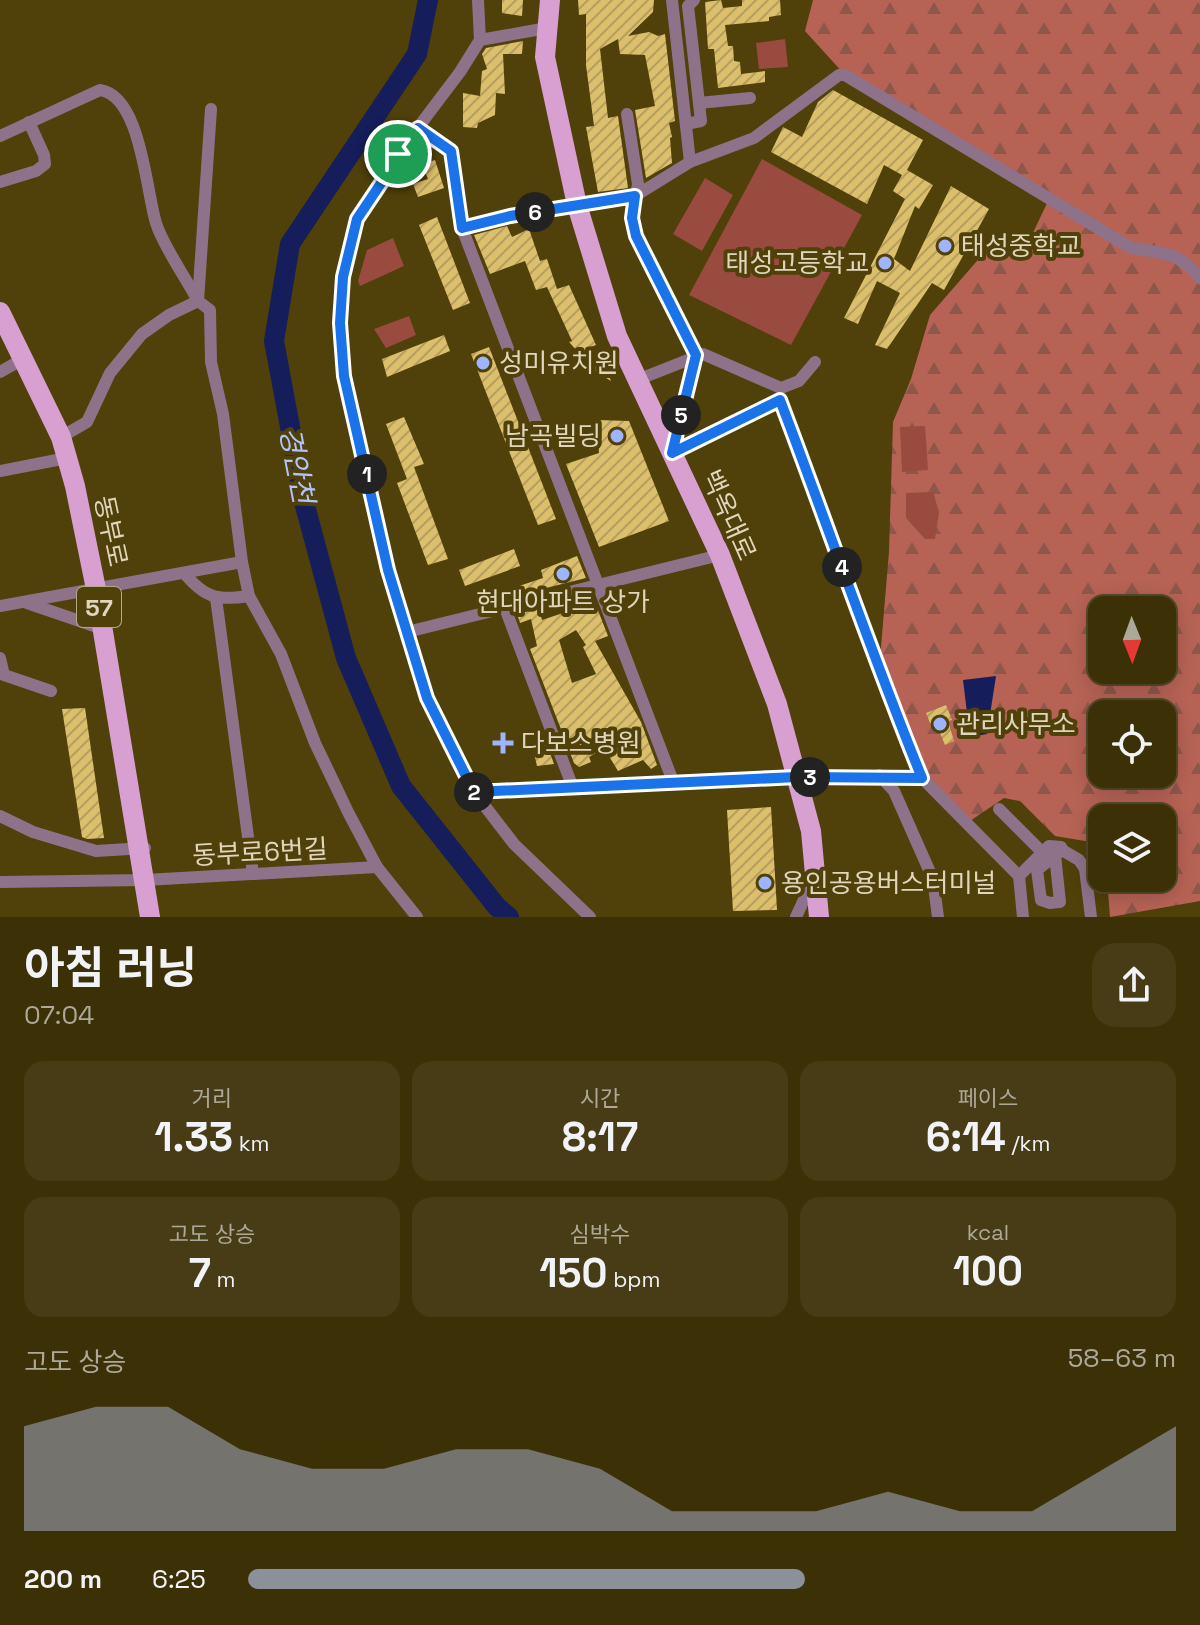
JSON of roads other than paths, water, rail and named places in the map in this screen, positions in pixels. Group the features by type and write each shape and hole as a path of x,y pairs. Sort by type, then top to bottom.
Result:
{"main road":[{"name":"백옥대로","path":"550,0 545,57 577,205 617,336 720,555 777,704 811,831 819,917"},
{"name":"동부로","path":"0,312 61,437 67,458 96,589 144,848 150,917"}],"street":[{"path":"478,0 480,40 357,219 343,277 340,323 344,376 388,570 427,698 474,792 514,844 590,917"},
{"path":"672,0 690,162"},
{"path":"686,124 701,121 688,6 694,0"},
{"path":"480,40 547,28"},
{"path":"462,228 510,216 635,196 690,162 754,138 835,78 845,75 1131,248 1180,257 1190,264 1200,278"},
{"path":"0,136 100,90 117,97 130,121 145,161 156,224 198,301 210,310 211,362 223,414 249,596 281,654 315,743 377,867 417,917"},
{"path":"699,103 750,98"},
{"path":"198,301 211,109"},
{"path":"627,114 638,184 632,218 636,236 696,355 672,453"},
{"path":"0,182 36,171 45,164 29,122"},
{"path":"418,128 451,151 462,228 674,784"},
{"path":"61,437 87,422 110,373 142,334 169,315 198,301"},
{"path":"637,380 703,354 781,388 799,381 815,362"},
{"path":"0,372 23,359"},
{"path":"672,453 780,400 883,682 922,778 1019,876 1023,917"},
{"path":"0,471 67,458"},
{"path":"407,632 720,555"},
{"path":"0,606 242,562"},
{"path":"184,573 198,590 216,598 249,596"},
{"path":"216,598 253,874"},
{"path":"23,602 103,629"},
{"path":"505,608 573,788"},
{"path":"0,658 4,675 51,691"},
{"path":"474,792 797,777 879,775 922,778"},
{"path":"879,775 894,791 933,879 938,917"},
{"path":"0,808 33,832"},
{"path":"999,809 1053,853 1079,860 1085,869 1091,917"},
{"path":"0,816 33,832 96,851 144,848"},
{"path":"1019,876 1053,853"},
{"name":"동부로6번길","path":"0,882 145,880 377,867"},
{"path":"796,917 815,875"}],"waterway":[{"name":"경안천","path":"428,0 417,54 290,244 274,341 304,502 346,658 401,786 497,907 509,917"}],"place":[{"name":"태성중학교","path":"945,246"},
{"name":"태성고등학교","path":"885,263"},
{"name":"성미유치원","path":"483,363"},
{"name":"남곡빌딩","path":"617,436"},
{"name":"현대아파트 상가","path":"563,574"},
{"name":"관리사무소","path":"940,724"},
{"name":"다보스병원","path":"503,743"},
{"name":"용인공용버스터미널","path":"765,883"}]}
